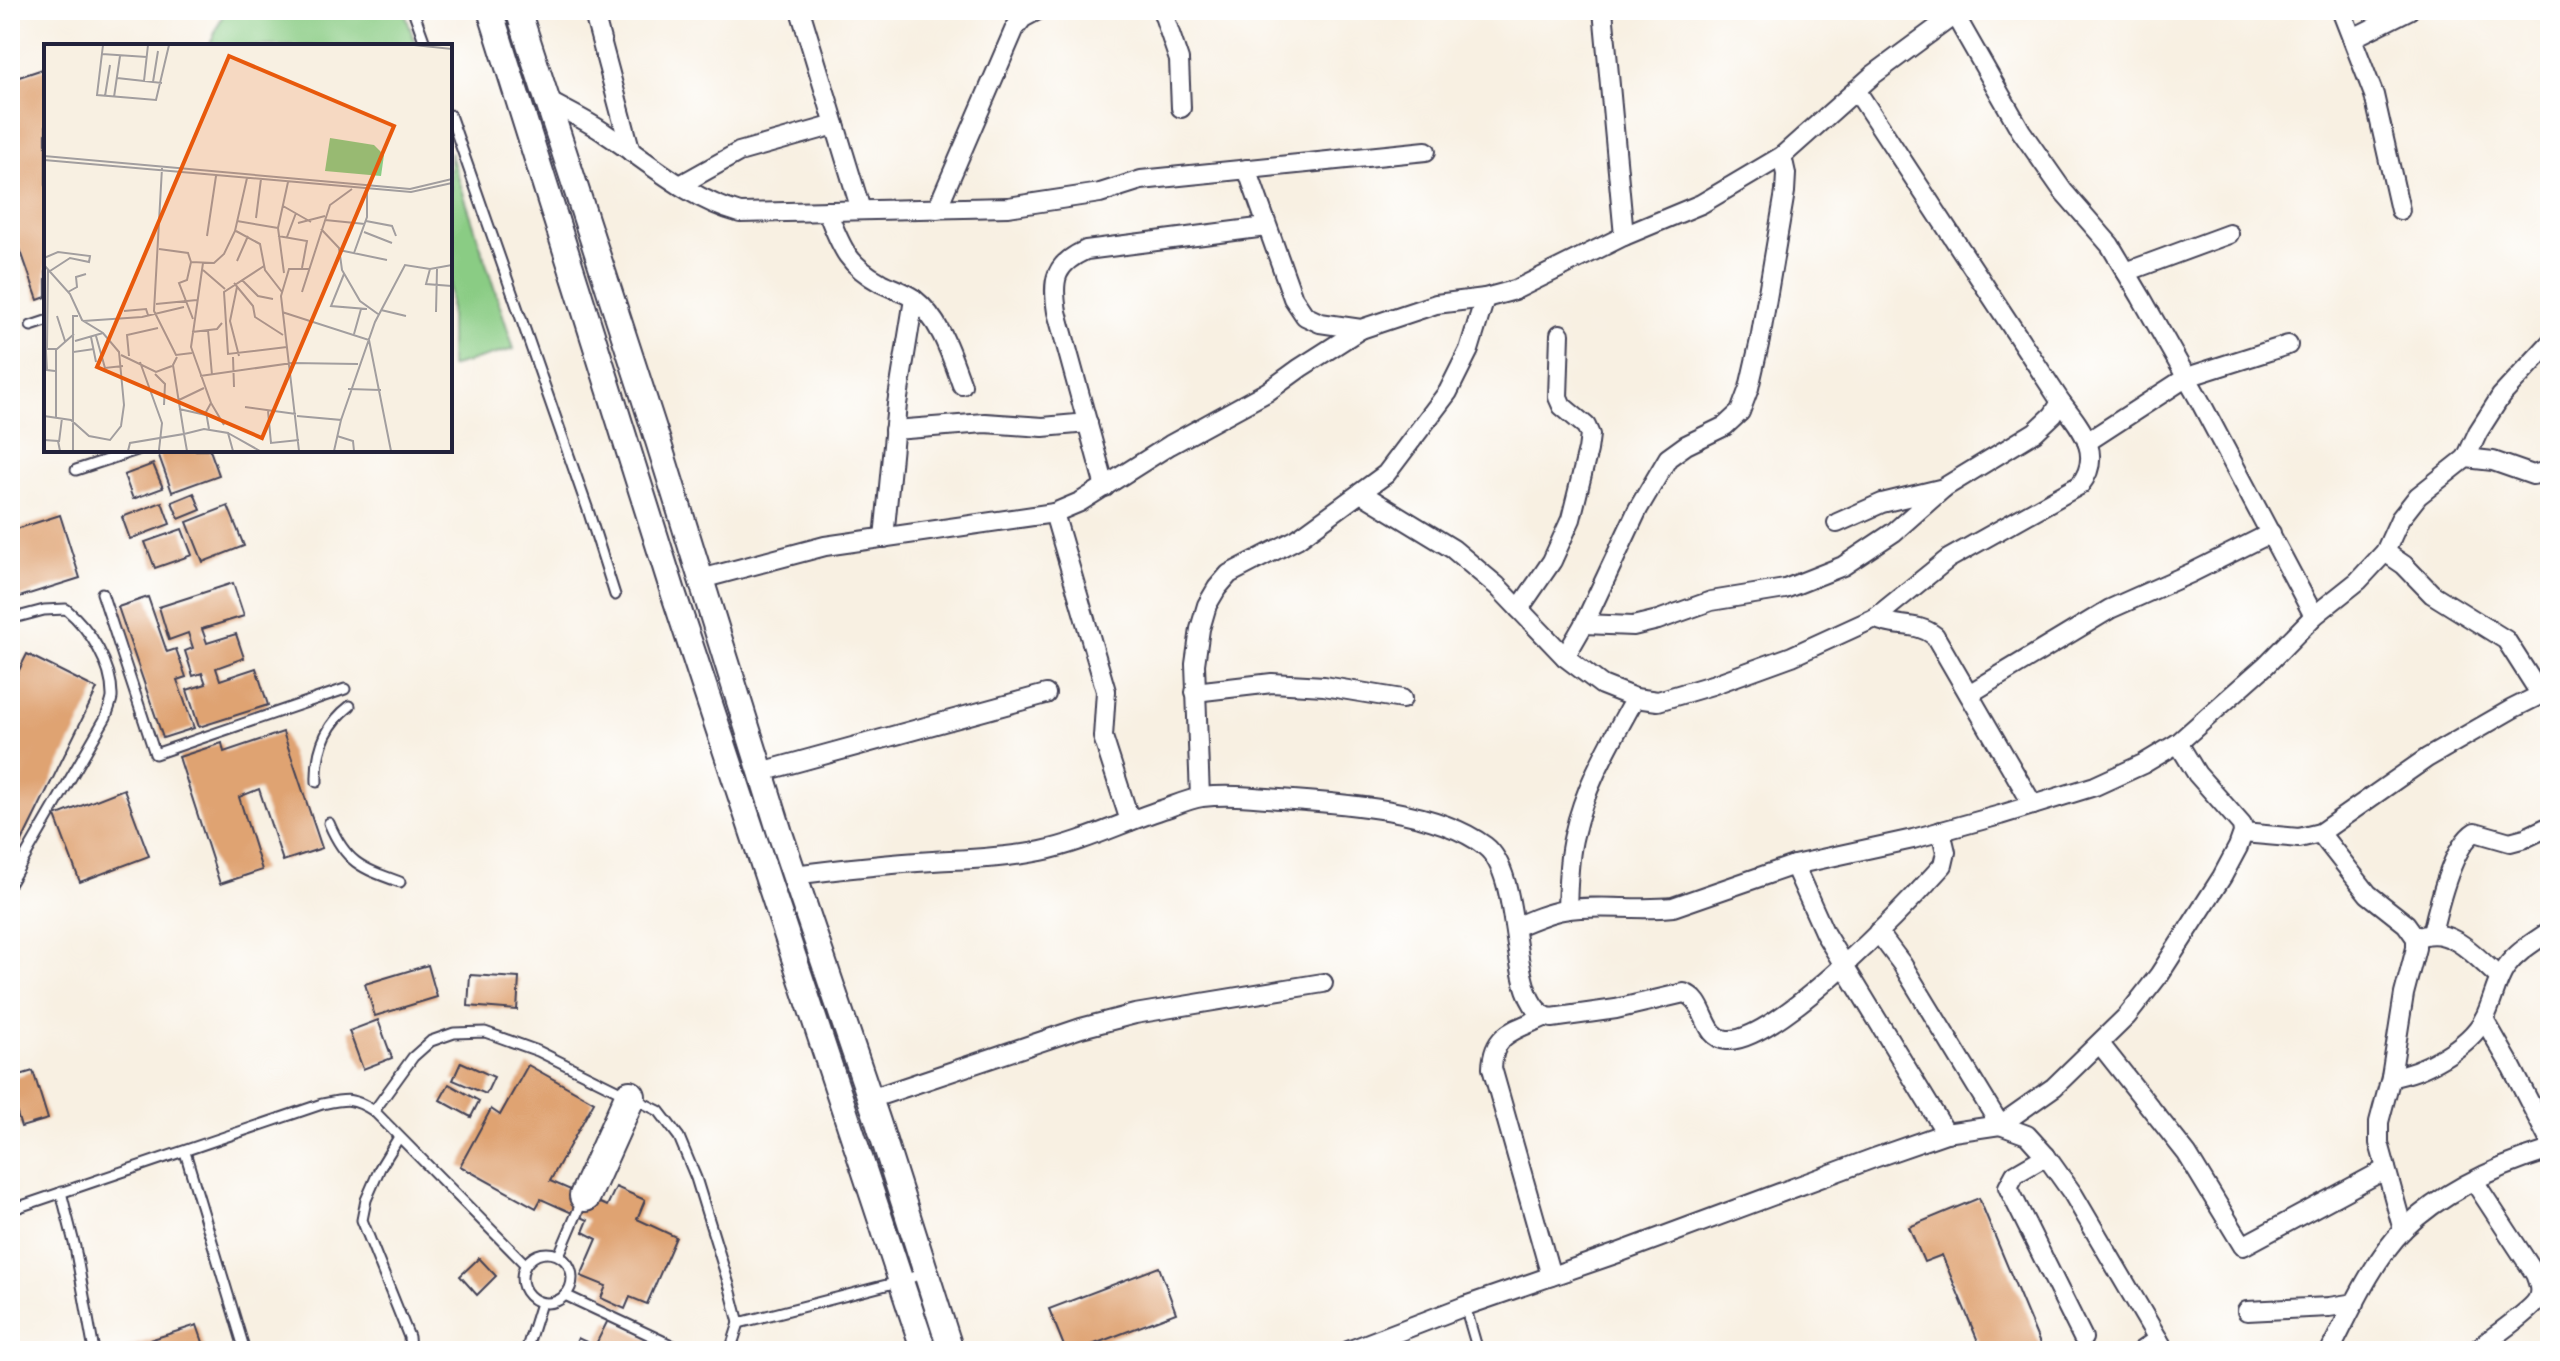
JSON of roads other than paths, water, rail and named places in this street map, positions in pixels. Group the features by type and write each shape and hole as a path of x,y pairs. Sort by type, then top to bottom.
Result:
{"main road":[{"path":"585,1196 630,1096"}],"street":[{"path":"490,10 674,595 924,1351"},
{"path":"518,10 794,875 951,1351"},
{"path":"593,10 631,152"},
{"path":"800,10 861,210"},
{"path":"1162,10 1179,60 1181,108"},
{"path":"1603,10 1624,236"},
{"path":"2341,10 2374,95 2400,210"},
{"path":"2353,38 2409,10"},
{"path":"701,579 825,546 1054,513 1105,487 1170,445 1267,392 1361,329 1436,304 1485,298 1515,290 1624,236 1701,204 1782,156 1856,90 1956,11 2043,163 2110,245 2126,272 2187,377 2314,616"},
{"path":"937,209 987,88 1015,28 1027,13"},
{"path":"1361,493 1453,549 1497,586 1565,657 1602,685 1635,698 1658,701 1792,656 1875,618 1948,559 2080,485 2090,472 2087,442 2082,429 2061,402 1856,90"},
{"path":"546,100 605,133 680,185 718,207 740,213 1008,207 1100,193 1141,180 1426,151"},
{"path":"680,185 739,152 835,125"},
{"path":"1565,657 1584,624 1638,509 1668,458 1686,445 1725,426 1740,412 1760,340 1785,192 1786,174 1782,156"},
{"path":"1247,169 1293,298 1305,316 1320,323 1361,329"},
{"path":"827,211 848,260 861,273 914,299 934,321 962,385"},
{"path":"1105,487 1057,312 1053,288 1057,273 1070,256 1086,250 1266,227"},
{"path":"2126,272 2229,234"},
{"path":"1200,797 1195,664 1207,605 1229,574 1297,539 1386,474 1448,392 1469,350 1485,298"},
{"path":"884,538 894,430 914,299"},
{"path":"1519,609 1552,561 1571,519 1588,450 1590,435 1586,426 1562,406 1558,397 1560,334"},
{"path":"1515,927 1542,915 1567,909 1673,907 1794,865 1941,831 2033,805 2095,786 2143,764 2178,743 2266,665 2314,616 2358,581 2385,552 2400,519 2418,496 2466,458 2501,396 2550,343"},
{"path":"2087,442 2187,377 2288,345"},
{"path":"1584,624 1633,626 1711,601 1785,589 1843,566 1894,532 1945,487 2035,432 2053,415 2061,402"},
{"path":"894,430 985,423 1043,427 1088,423"},
{"path":"2466,458 2493,461 2533,475 2550,470"},
{"path":"1837,523 1882,503 1945,487"},
{"path":"1054,513 1106,691 1103,737 1130,821"},
{"path":"1969,694 2110,609 2271,533"},
{"path":"2243,833 2299,838 2320,833 2427,758 2546,692 2506,640 2432,594 2404,565 2385,552"},
{"path":"1875,618 1887,624 1916,625 1935,636 2033,805"},
{"path":"1195,692 1272,683 1324,686 1402,699"},
{"path":"761,772 1046,694"},
{"path":"1567,909 1573,836 1585,797 1635,698"},
{"path":"1348,1351 1946,1133 2000,1125 2054,1087 2127,1016 2167,963 2222,877 2243,833 2236,816 2197,774 2178,743"},
{"path":"794,875 857,866 1040,851 1087,838 1200,797 1255,797 1391,810 1464,832 1488,848 1511,899 1525,988 1534,1007 1544,1017"},
{"path":"2403,1230 2379,1143 2379,1122 2416,948 2463,843 2470,835 2482,833 2510,842 2550,826"},
{"path":"1551,1276 1492,1068 1496,1043 1507,1034 1544,1017 1616,1009 1684,993 1692,995 1699,1003 1716,1037 1727,1040 1740,1038 1772,1021 1846,966 1943,865 1946,852 1941,831"},
{"path":"2320,833 2368,894 2424,935 2443,934 2462,945 2499,977"},
{"path":"1794,865 1825,934 1946,1133"},
{"path":"2391,1077 2406,1075 2470,1039 2484,1019 2499,977 2525,947 2550,931"},
{"path":"1878,932 1902,964 2000,1125 2027,1135 2073,1194 2162,1345 2141,1351"},
{"path":"870,1099 1081,1028 1135,1014 1323,983"},
{"path":"2484,1019 2550,1142"},
{"path":"2100,1044 2187,1154 2243,1246 2386,1169"},
{"path":"2330,1351 2386,1251 2403,1230 2490,1171 2550,1150"},
{"path":"2046,1156 2015,1174 2008,1187 2083,1338"},
{"path":"2474,1181 2535,1274 2540,1287 2538,1298 2531,1308 2475,1351"},
{"path":"2247,1311 2355,1303"}],"lane":[{"path":"413,10 425,44"},
{"path":"452,121 615,595"},
{"path":"31,326 44,322"},
{"path":"76,470 131,452"},
{"path":"102,593 155,754 345,689"},
{"path":"10,619 44,610 66,609 81,621 94,639 108,674 112,699 106,717 10,883"},
{"path":"317,782 316,761 325,735 336,717 350,706"},
{"path":"329,823 345,853 362,868 400,882"},
{"path":"374,1111 413,1057 431,1041 454,1033 485,1032 538,1051 659,1111 679,1137 696,1178 739,1323 730,1351"},
{"path":"10,1210 322,1104 343,1099 358,1100 374,1111 525,1264"},
{"path":"399,1137 380,1168 366,1200 362,1220 409,1337 410,1351"},
{"path":"185,1152 245,1350 259,1351"},
{"path":"61,1192 75,1247 94,1351"},
{"path":"559,1255 585,1196"},
{"path":"537,1254 559,1255 571,1271 572,1279 565,1295 550,1303 541,1303 523,1287 522,1271 537,1254"},
{"path":"739,1323 926,1272"},
{"path":"565,1295 684,1351"},
{"path":"526,1351 541,1303"},
{"path":"1465,1306 1478,1351"}]}
